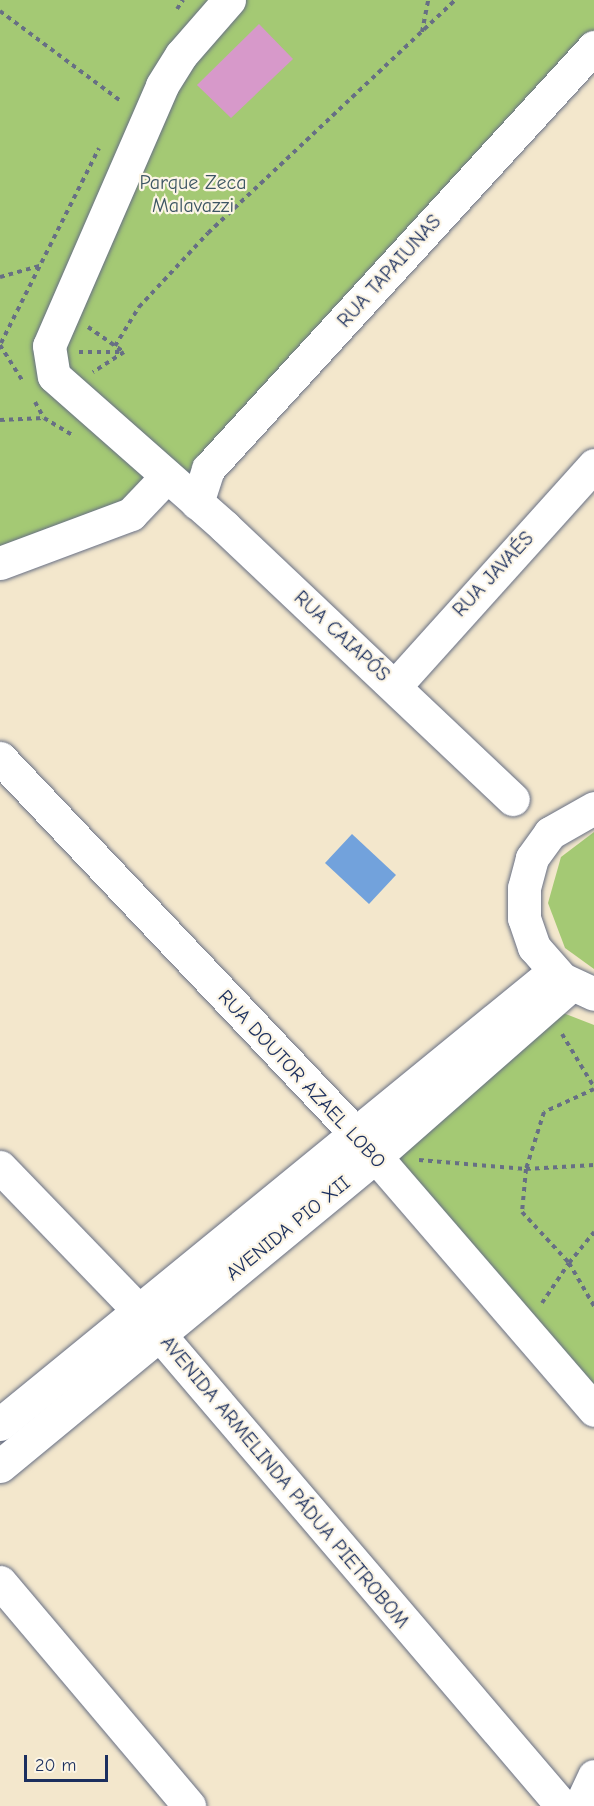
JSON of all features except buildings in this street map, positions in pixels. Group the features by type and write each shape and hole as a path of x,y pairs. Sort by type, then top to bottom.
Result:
{"street":[{"path":"69,353 162,86 181,55 229,0"},
{"name":"RUA TAPAIUNAS","path":"197,502 208,469 594,47"},
{"name":"RUA CAIAPÓS","path":"69,353 54,376 197,502 396,685 513,799"},
{"name":"RUA JAVAÉS","path":"396,685 594,465"},
{"path":"0,563 131,514 167,476"},
{"name":"RUA DOUTOR AZAEL LOBO","path":"0,758 366,1146 594,1410"},
{"path":"573,984 534,947 524,918 524,888 532,858 550,833 594,808"},
{"name":"AVENIDA PIO XII","path":"0,1466 150,1323 366,1146 573,984"},
{"name":"AVENIDA ARMELINDA PÁDUA PIETROBOM","path":"0,1167 150,1323 562,1806"},
{"name":"AVENIDA PIO XII","path":"0,1424 150,1323"},
{"path":"0,1582 189,1806"},
{"path":"580,1806 594,1776"}],"path":[{"path":"171,18 183,0"},
{"path":"422,32 428,0"},
{"path":"116,346 140,307 208,232 455,0"},
{"path":"0,11 122,102"},
{"path":"117,113 126,92"},
{"path":"2,344 101,143"},
{"path":"0,277 39,266"},
{"path":"82,334 89,314"},
{"path":"85,325 124,352"},
{"path":"69,353 124,352"},
{"path":"88,376 124,352"},
{"path":"558,1026 594,1088 544,1112 526,1169 522,1212 569,1263 594,1306"},
{"path":"409,1160 526,1169 594,1165"},
{"path":"524,1329 569,1263 594,1232"}],"green space":[{"name":"Parque Zeca Malavazzi","path":"0,0 594,0 594,40 174,503 161,493 0,565"},
{"path":"594,832 594,969 565,948 548,903 561,857"},
{"path":"558,1011 594,1025 594,1396 385,1158"}],"water":[{"path":"352,834 396,875 369,904 325,863"}]}
